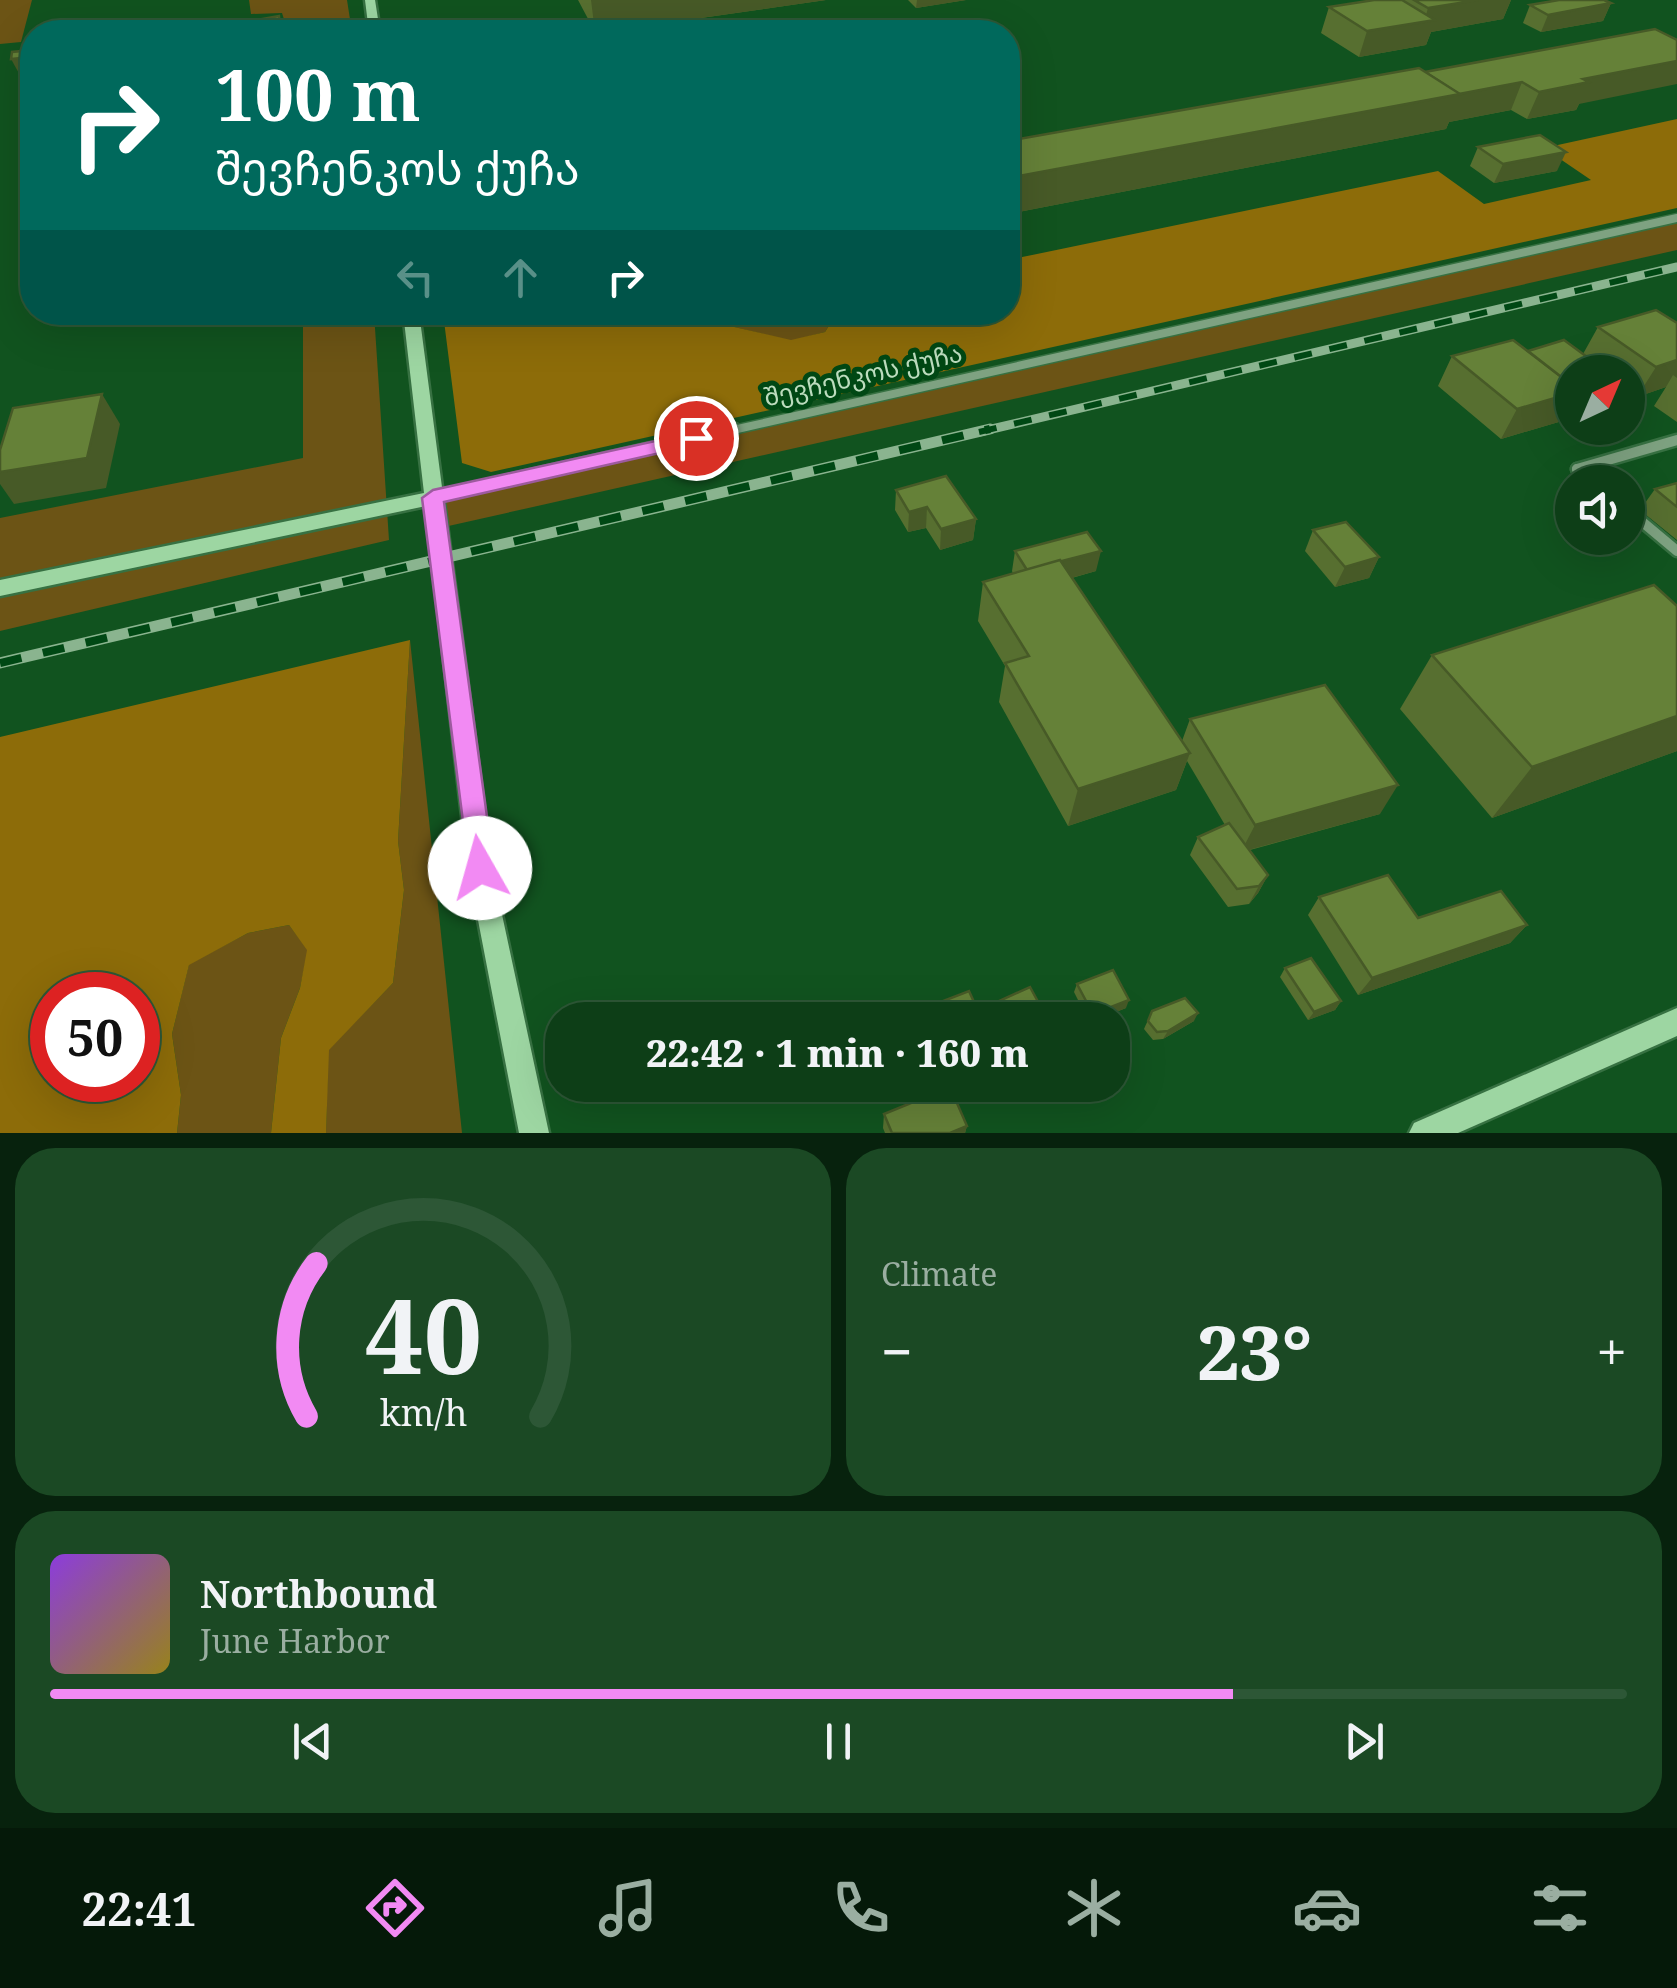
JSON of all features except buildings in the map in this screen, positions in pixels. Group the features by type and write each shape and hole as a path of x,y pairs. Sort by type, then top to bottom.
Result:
{"main road":[{"path":"413,325 480,868 534,1133"},
{"name":"შევჩენკოს ქუჩა","path":"0,588 433,498"},
{"path":"1424,1133 1677,1022"}],"street":[{"name":"შევჩენკოს ქუჩა","path":"433,498 1677,218"},
{"path":"1588,465 1677,440"},
{"path":"1645,524 1677,550"}],"shaded area":[{"path":"0,0 32,0 27,20 20,20 20,42 0,44"},
{"path":"249,0 347,0 350,20 284,20 282,13 251,14"},
{"path":"1677,119 1677,208 491,472 462,463 445,325 730,325 791,340 825,332 829,325 1020,325 1020,258 1438,171 1484,204 1591,180 1544,148"},
{"path":"1677,218 1677,250 435,529 433,498"},
{"path":"303,325 375,325 389,540 0,631 0,518 303,458"},
{"path":"829,325 825,332 791,341 730,326"},
{"path":"410,640 462,1133 326,1133 328,1050 393,983 404,890 398,841"},
{"path":"410,640 398,841 404,890 393,983 329,1050 326,1133 271,1133 281,1038 300,988 307,950 289,925 248,933 189,965 172,1034 181,1095 177,1133 0,1133 0,737"},
{"path":"289,925 308,950 300,988 281,1038 271,1133 177,1133 181,1095 172,1034 189,964 248,933"}],"railway":[{"path":"979,432 1677,267"},
{"path":"0,663 990,429"}],"route":[{"path":"480,868 444,558 433,498 696,438"}]}
